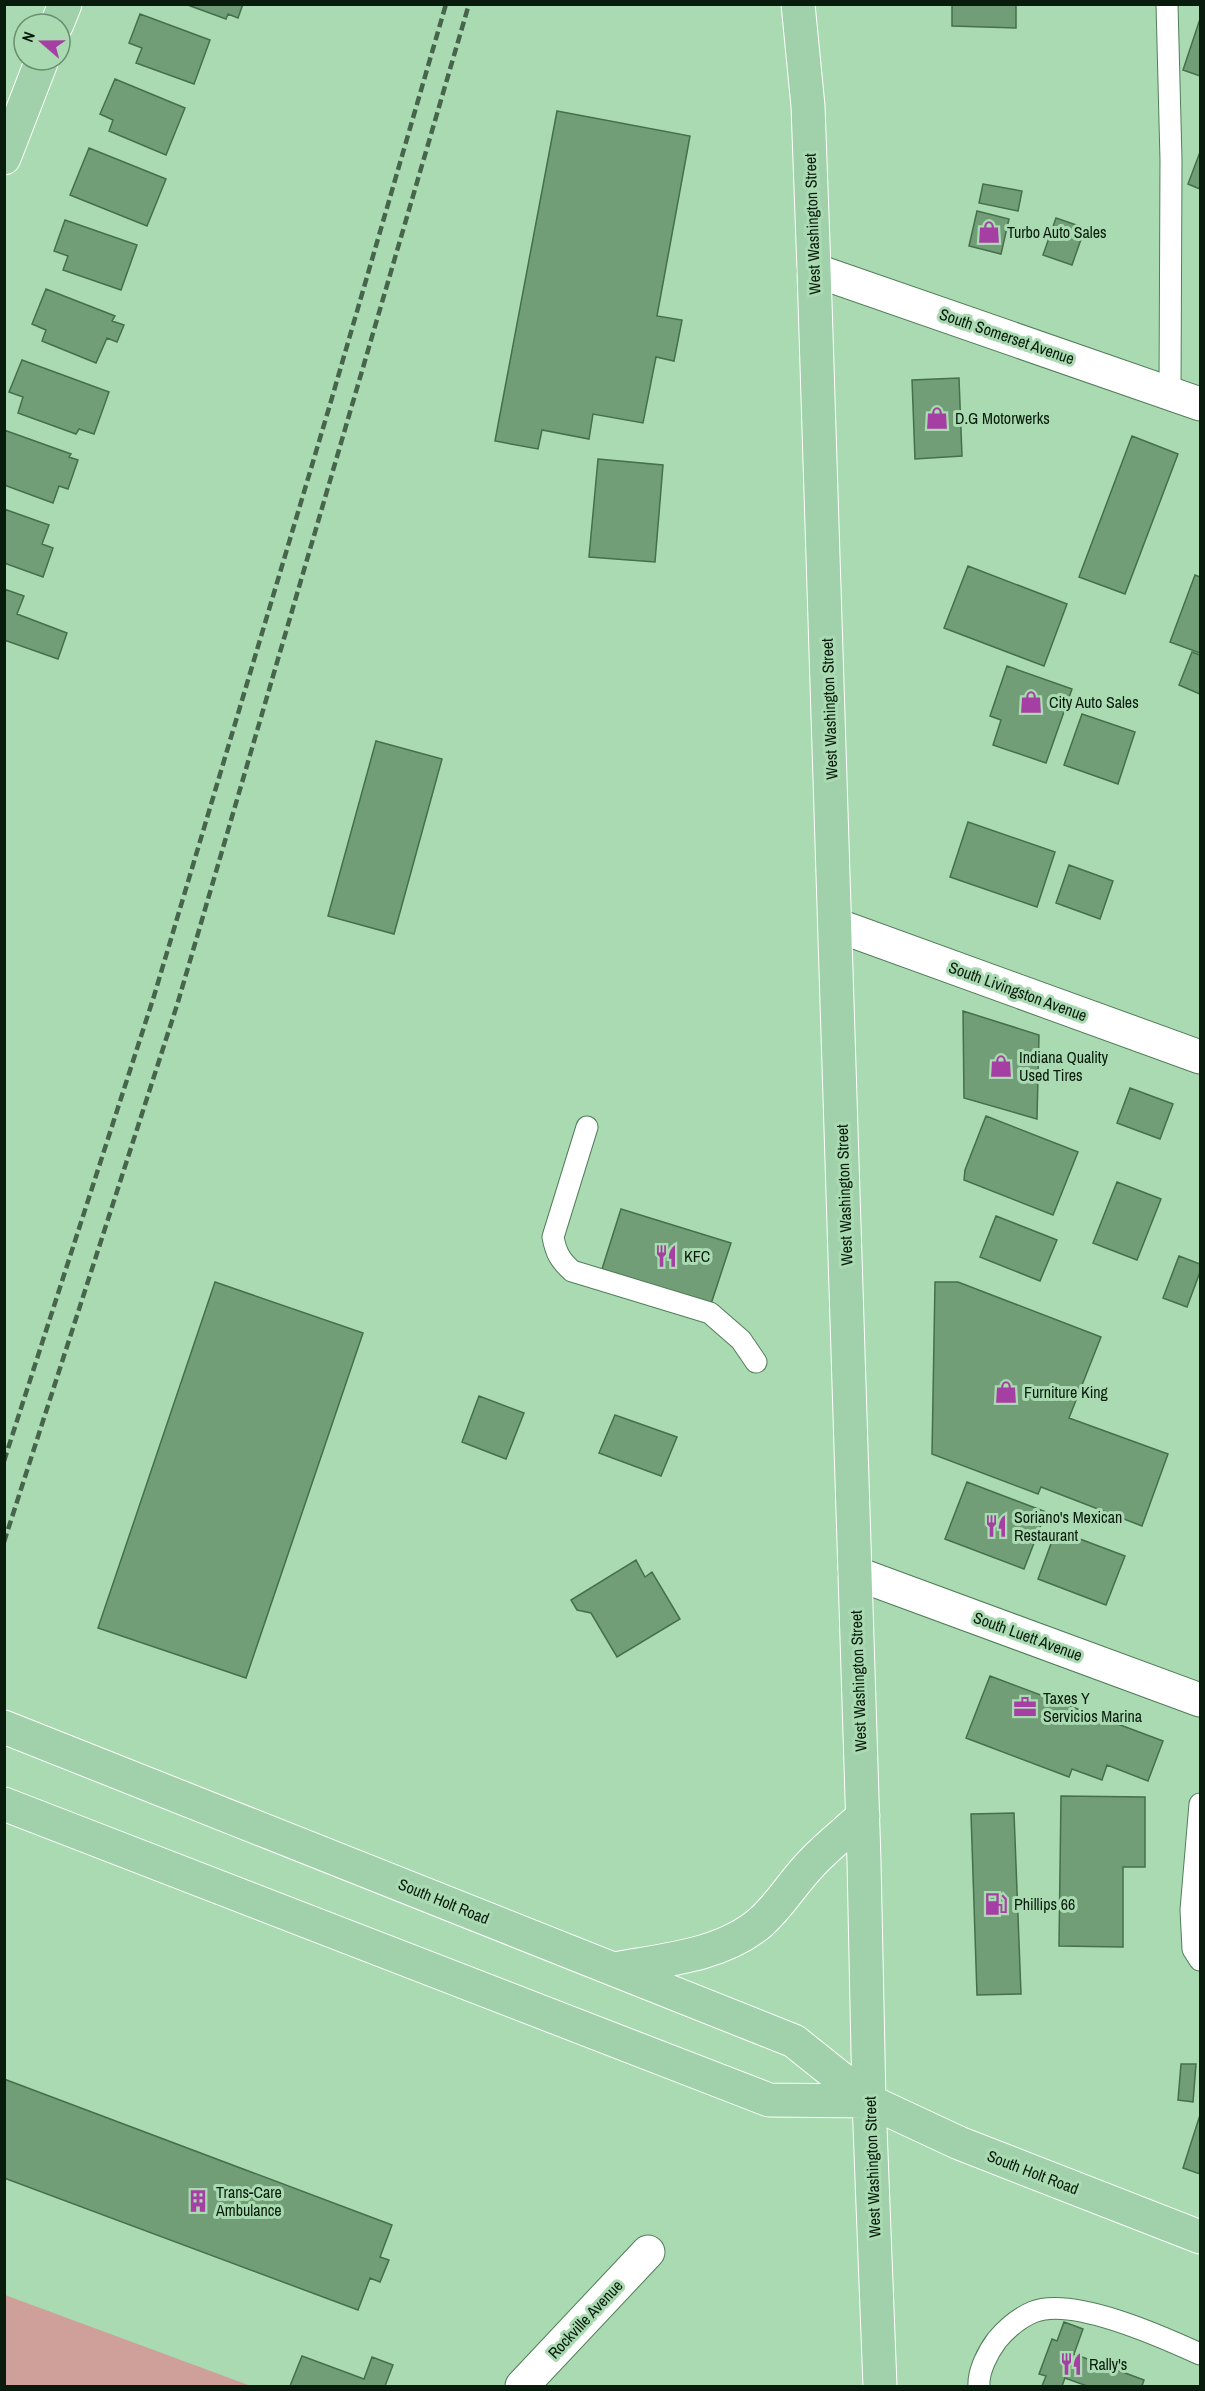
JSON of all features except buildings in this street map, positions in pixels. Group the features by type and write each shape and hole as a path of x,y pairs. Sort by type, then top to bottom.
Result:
{"main road":[{"name":"West Washington Street","path":"798,4 808,106 814,270 836,925 869,2102 880,2386"},
{"path":"4,158 37,72"},
{"name":"South Holt Road","path":"4,1727 794,2041 869,2102 959,2143 1200,2237"},
{"name":"South Holt Road","path":"4,1804 770,2100 869,2102"},
{"path":"614,1969 712,1949 760,1923 807,1867 862,1816"}],"street":[{"name":"South Somerset Avenue","path":"814,270 1200,404"},
{"name":"South Livingston Avenue","path":"836,925 1200,1057"},
{"name":"South Luett Avenue","path":"855,1573 1200,1700"},
{"name":"Rockville Avenue","path":"522,2386 648,2252"}],"lane":[{"path":"1167,4 1171,160 1170,392"},
{"path":"587,1127 553,1237 555,1251 561,1261 572,1271 710,1313 741,1340 756,1362"},
{"path":"1200,1804 1191,1910 1193,1949 1200,1960"},
{"path":"979,2386 986,2357 996,2341 1009,2326 1034,2311 1068,2307 1166,2338 1200,2354"}],"shaded area":[{"path":"5,2295 251,2386 5,2386"}],"railway":[{"path":"4,1461 154,996 329,408 446,4"},
{"path":"4,1542 178,1002 469,4"}],"place":[{"name":"Turbo Auto Sales","path":"989,232"},
{"name":"D.G Motorwerks","path":"937,418"},
{"name":"City Auto Sales","path":"1031,702"},
{"name":"Indiana Quality Used Tires","path":"1001,1066"},
{"name":"KFC","path":"666,1256"},
{"name":"Furniture King","path":"1006,1392"},
{"name":"Soriano's Mexican Restaurant","path":"996,1526"},
{"name":"Taxes Y Servicios Marina","path":"1025,1707"},
{"name":"Phillips 66","path":"996,1904"},
{"name":"Trans-Care Ambulance","path":"198,2201"},
{"name":"Rally's","path":"1071,2364"}]}
